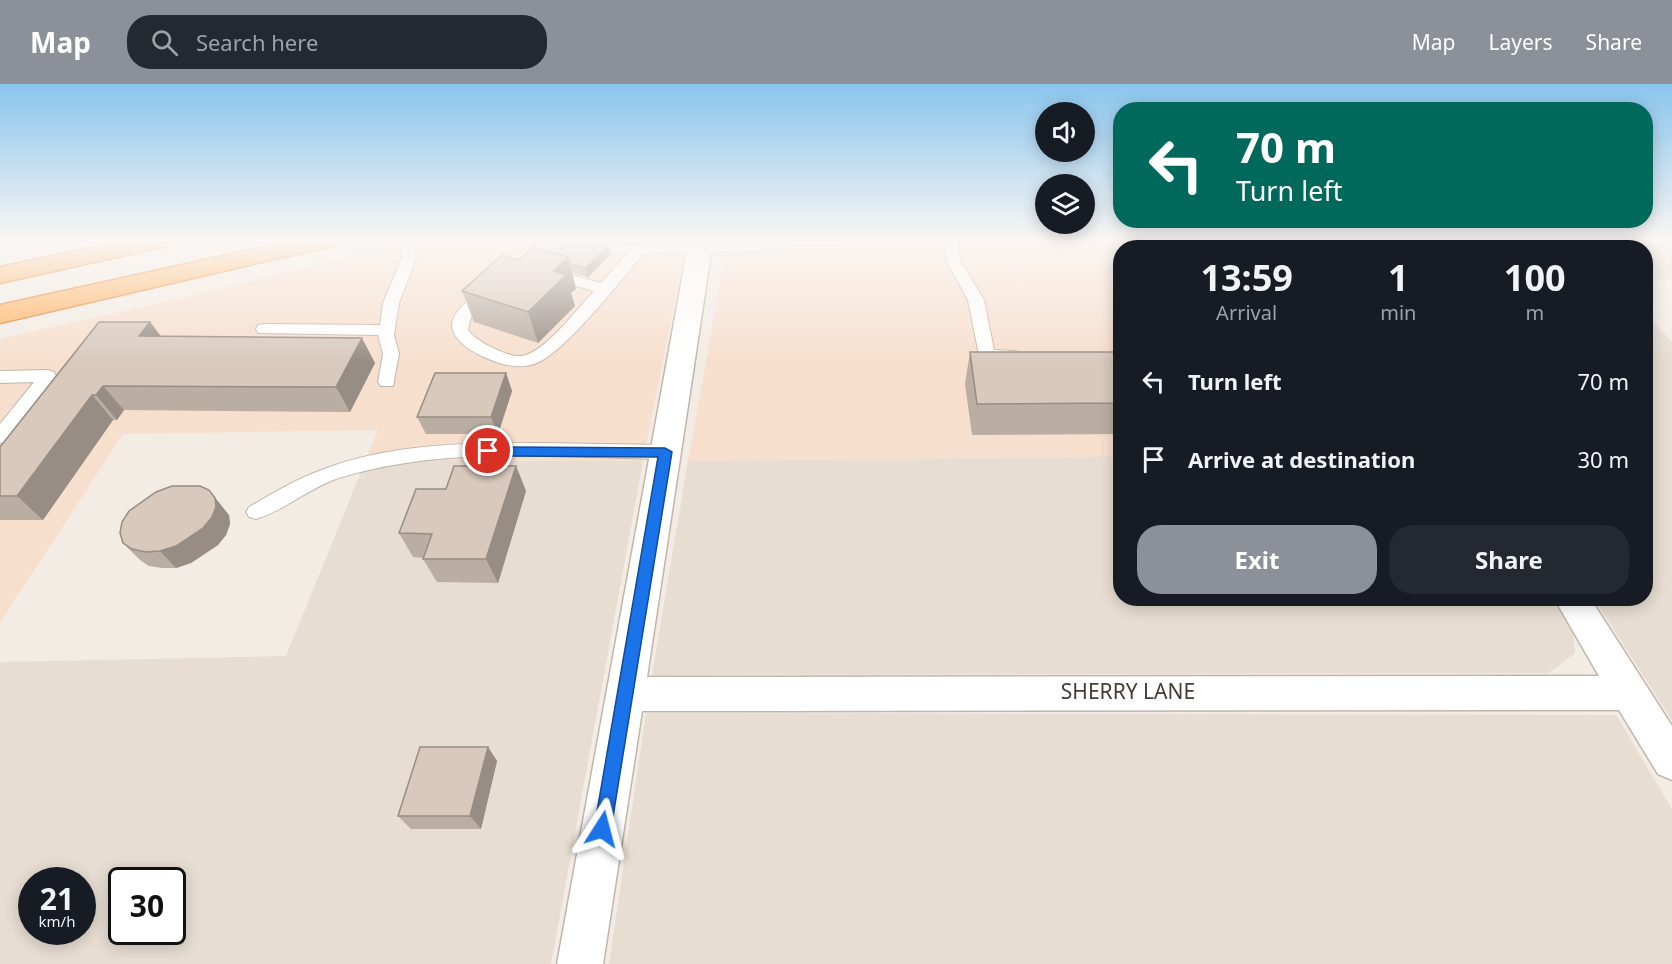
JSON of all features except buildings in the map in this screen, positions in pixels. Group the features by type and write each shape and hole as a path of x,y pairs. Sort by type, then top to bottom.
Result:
{"highway":[{"path":"0,314 146,281"}],"street":[{"path":"580,964 694,281"},
{"path":"1576,606 1672,761"},
{"name":"SHERRY LANE","path":"624,694 756,692 1631,693"}],"lane":[{"path":"387,382 391,354 387,330 391,303 400,281"},
{"path":"505,281 472,307 462,318 459,327 468,342 507,360 519,362 540,355 612,281"},
{"path":"573,281 604,290"},
{"path":"965,281 976,300 987,355 1031,355"},
{"path":"264,329 387,330"},
{"path":"0,377 48,376 0,437"},
{"path":"256,512 304,485 338,471 428,454 466,451 665,452"}],"shaded area":[{"path":"251,281 679,281 643,461 366,460 378,430 123,434 0,623 0,339"},
{"path":"721,281 1113,281 1113,456 688,461"},
{"path":"1653,322 1672,342 1672,720 1599,606 1653,606"},
{"path":"1113,456 1113,606 1565,606 1571,615 1575,653 1549,673 652,675 688,461"},
{"path":"366,460 643,461 551,964 0,964 0,662 286,656"},
{"path":"646,713 1616,715 1672,809 1672,964 609,964"}],"route":[{"path":"488,451 665,452 602,829"}]}
